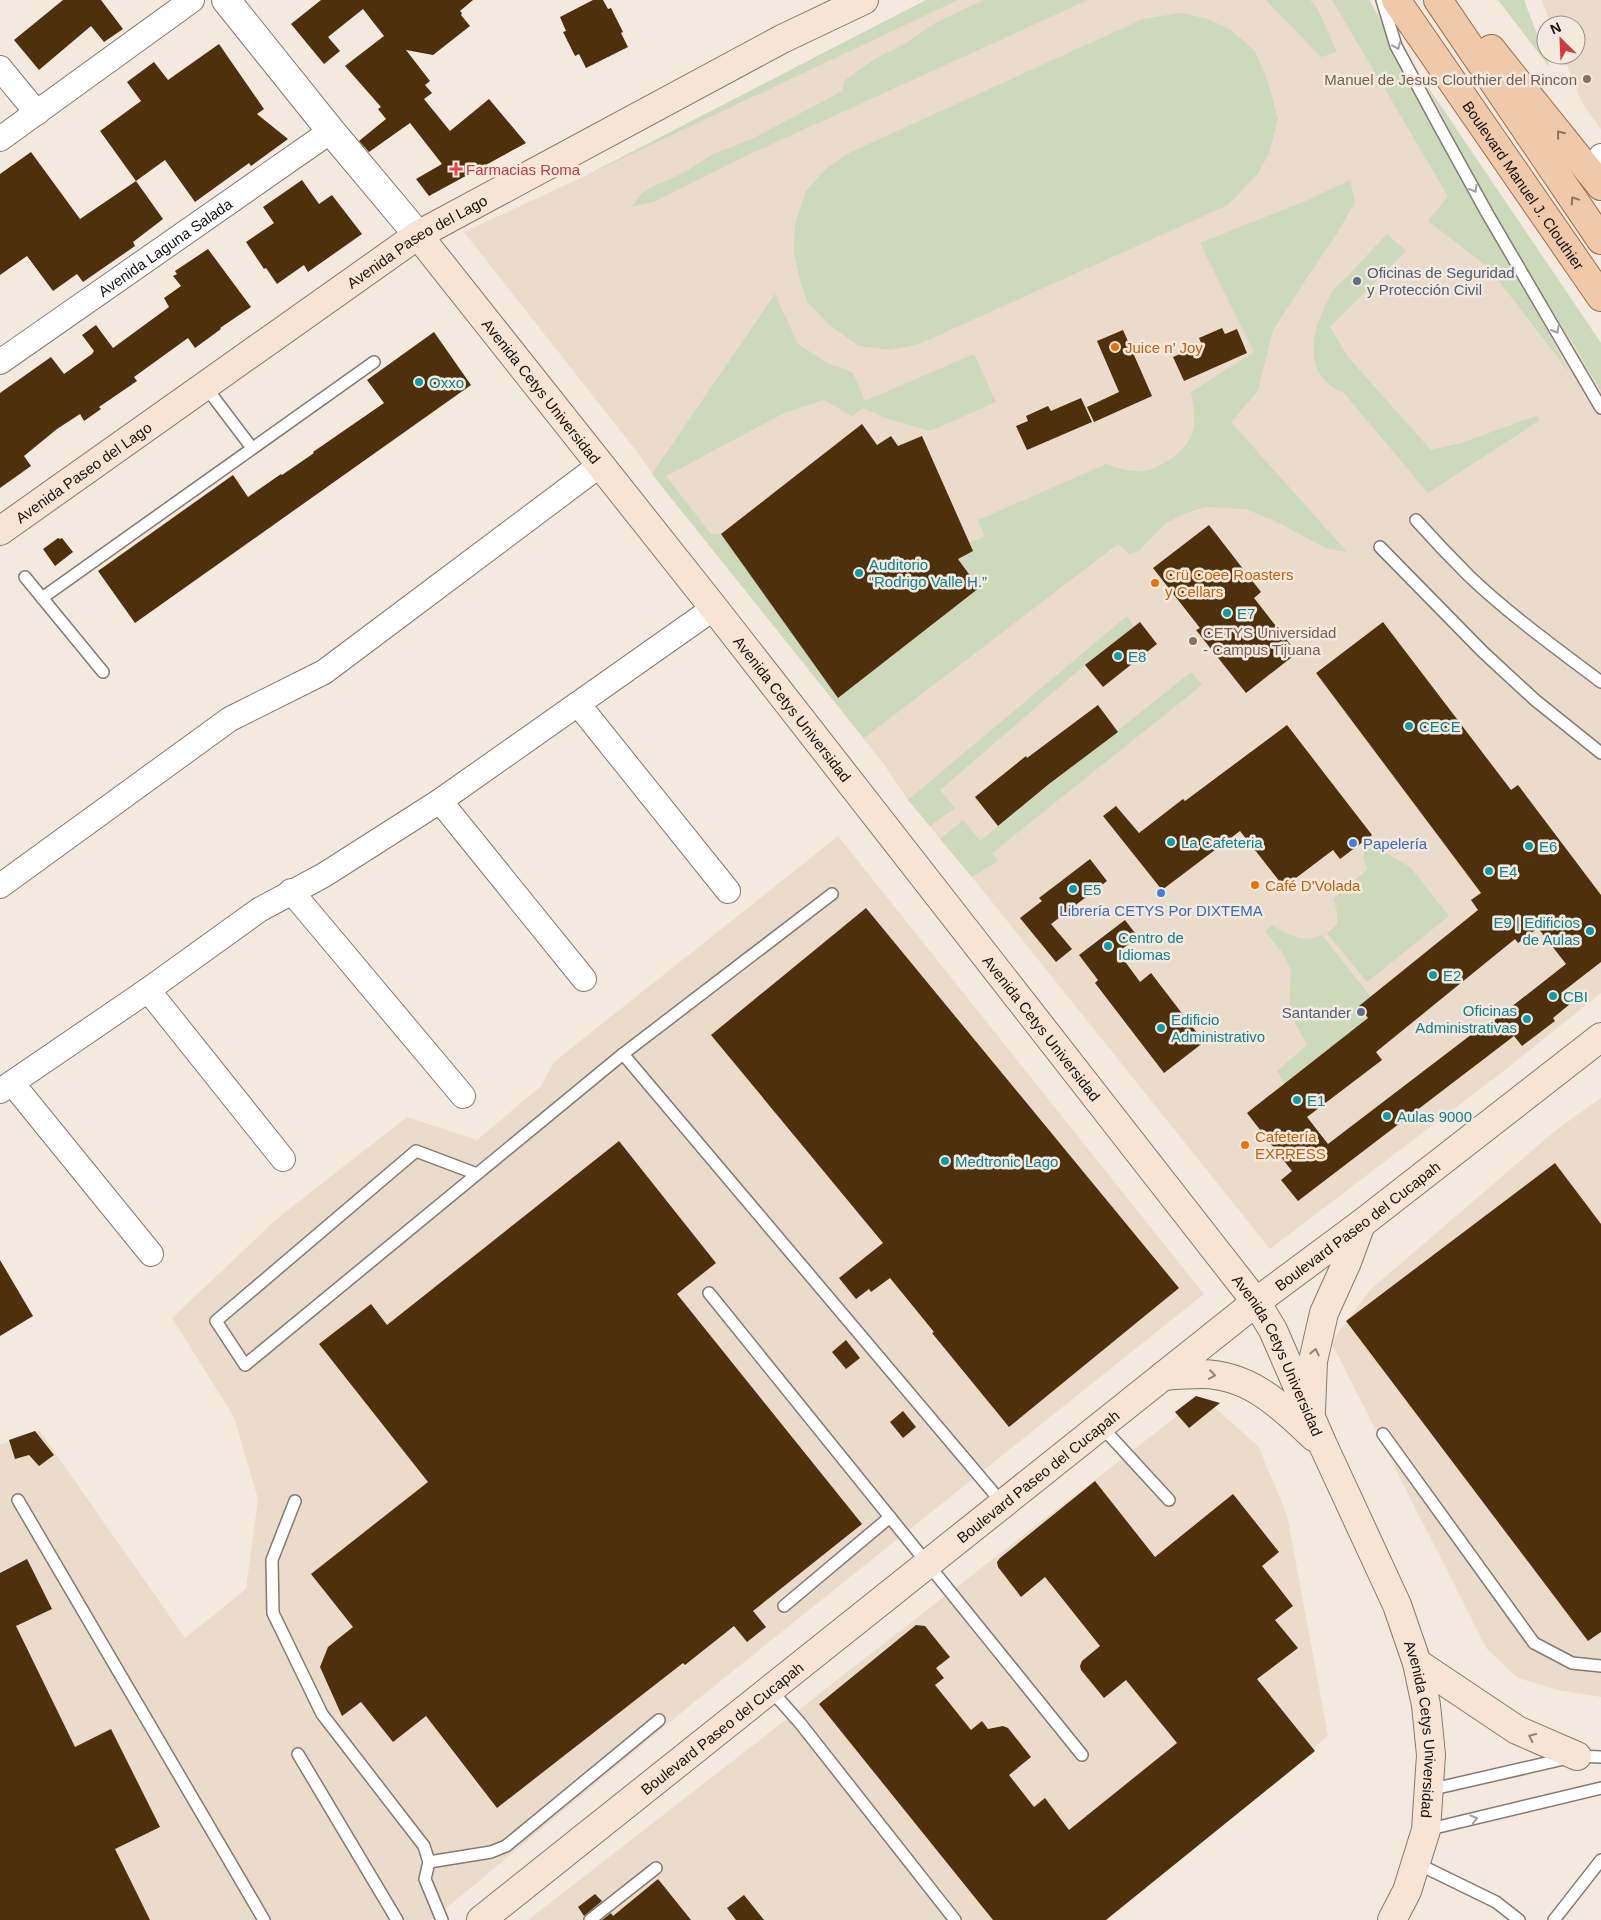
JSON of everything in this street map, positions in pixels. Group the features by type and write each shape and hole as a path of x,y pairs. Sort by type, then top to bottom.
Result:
{"main road":[{"name":"Avenida Paseo del Lago","path":"0,531 418,235 782,39 864,0"},
{"name":"Boulevard Manuel J. Clouthier","path":"1396,0 1601,296"},
{"name":"Boulevard Manuel J. Clouthier","path":"1438,0 1601,240"},
{"path":"1451,0 1598,172"},
{"name":"Avenida Cetys Universidad","path":"418,235 714,608 1256,1302 1273,1330 1323,1445 1397,1605 1416,1663 1426,1705 1430,1755 1426,1830 1407,1891 1392,1920"},
{"name":"Boulevard Paseo del Cucapah","path":"481,1920 1256,1302 1361,1224 1601,1037"},
{"path":"1311,1418 1313,1361 1324,1313 1347,1262 1361,1224"},
{"path":"1164,1376 1203,1374 1228,1377 1254,1387 1278,1403 1323,1445"},
{"path":"1416,1663 1517,1730 1589,1756"}],"street":[{"path":"0,139 192,0"},
{"path":"226,0 331,131 418,235"},
{"path":"0,68 36,113"},
{"name":"Avenida Laguna Salada","path":"0,362 331,131"},
{"path":"0,886 230,719 324,672 600,465"},
{"path":"151,1254 6,1087 148,990 259,910 324,875 440,801 714,608"},
{"path":"578,704 728,891"},
{"path":"440,801 584,979"},
{"path":"292,891 463,1096"},
{"path":"148,990 284,1159"}],"lane":[{"path":"1382,0 1396,46 1433,116 1487,213 1601,408"},
{"path":"42,598 374,362"},
{"path":"205,386 252,448"},
{"path":"1416,520 1469,576 1492,597 1601,682"},
{"path":"1380,547 1483,652 1535,700 1601,753"},
{"path":"25,577 103,672"},
{"path":"477,1174 416,1151 216,1321 245,1365 623,1054 832,894"},
{"path":"623,1054 1003,1504"},
{"path":"709,1293 1082,1755"},
{"path":"1101,1426 1169,1500"},
{"path":"1383,1434 1534,1642 1572,1663 1601,1666"},
{"path":"18,1500 264,1920"},
{"path":"295,1501 272,1560 273,1613 322,1714 424,1846 429,1862 425,1879 442,1920"},
{"path":"784,1606 890,1517"},
{"path":"770,1689 800,1723 955,1920"},
{"path":"429,1862 491,1852 506,1846 659,1720"},
{"path":"298,1754 397,1920"},
{"path":"1428,1790 1589,1756"},
{"path":"1426,1830 1601,1788"},
{"path":"1554,1920 1601,1860"},
{"path":"1416,1863 1496,1902 1519,1920"},
{"path":"590,1920 656,1868"}],"shaded area":[{"name":"CETYS Universidad - Campus Tijuana","path":"926,0 1369,0 1601,343 1601,993 1501,1073 1270,1249 908,800 883,763 666,492 634,448 464,232 587,175"},
{"name":"Manuel de Jesus Clouthier del Rincon","path":"1542,0 1601,0 1601,129 1582,103 1567,65 1586,65 1586,15 1547,15"},
{"path":"838,836 1204,1294 693,1703 432,1920 0,1920 0,1445 39,1430 185,1638 246,1589 258,1499 234,1417 172,1318 279,1217 407,1117 477,1140 541,1086 554,1062"},
{"path":"1601,1098 1601,1697 1558,1690 1518,1678 1487,1649 1331,1342 1371,1289 1555,1131"},
{"path":"1190,1406 1216,1409 1258,1446 1287,1515 1328,1736 1101,1920 528,1920"}],"green space":[{"path":"926,0 958,0 587,175"},
{"path":"984,0 1088,0 739,159 653,202 631,207 642,193 650,188 685,172 711,155 752,139 842,91 844,81 876,58 903,45 935,23"},
{"path":"1266,0 1310,0 1317,8 1337,52 1321,57"},
{"path":"1332,0 1369,0 1569,372 1488,267 1428,221 1448,196"},
{"path":"1498,0 1524,0 1536,31 1536,50"},
{"path":"1182,13 1208,19 1231,30 1255,51 1268,82 1278,119 1269,153 1259,172 1228,205 919,344 890,350 859,346 828,324 807,301 794,253 795,224 806,191 828,167 851,152 1143,19"},
{"path":"1428,87 1601,343 1601,391 1573,343 1502,234"},
{"path":"1350,180 1355,202 1338,232 1273,330 1258,391 1231,422 1347,552 1328,549 1275,521 1246,509 1205,507 1184,514 1168,522 1139,551 1129,554 1118,544 864,738 652,474 775,294 798,344 827,363 853,373 865,401 974,354 996,402 930,431 885,418 863,408 852,416 824,400 786,412 666,476 711,534 721,534 838,698 979,588 958,559 969,543 985,536 978,520 1106,464 1129,471 1144,471 1159,466 1180,451 1190,438 1194,426 1191,392 1254,352 1200,243 1308,200"},
{"path":"1387,234 1406,251 1330,327 1348,357 1431,450 1461,443 1536,416 1540,420 1428,493 1344,393 1323,378 1317,369 1314,358 1313,347 1318,323 1331,294"},
{"path":"1127,616 1134,627 1085,665 940,790 955,808 930,826 908,800"},
{"path":"1191,672 1202,685 992,853 998,861 972,877 940,839 963,820 980,841"},
{"path":"1374,846 1410,867 1449,916 1367,982 1327,933 1337,925 1337,912 1333,899 1368,869 1363,857 1365,852"},
{"path":"1272,925 1296,937 1309,939 1322,935 1371,997 1359,1006 1368,1018 1285,1084 1277,1071 1307,1045 1292,1017 1289,1006 1291,969 1282,952 1265,931"}],"building":[{"path":"63,0 101,0 123,29 104,42 91,26 39,70 14,40"},
{"path":"321,0 473,0 460,11 470,26 433,55 406,50 430,81 425,85 432,93 424,99 450,131 489,99 526,143 429,196 416,179 442,164 410,123 369,152 359,141 386,119 378,109 381,107 345,66 384,36 363,9 328,37 340,51 324,64 291,24"},
{"path":"593,0 603,0 608,9 611,8 628,47 586,68 579,54 575,56 563,32 566,31 560,17"},
{"path":"219,44 264,109 257,114 288,139 251,166 249,163 195,202 165,160 136,181 100,131 141,101 127,82 154,62 168,80"},
{"path":"31,152 80,219 136,181 163,219 133,242 135,246 83,282 77,274 53,291 27,256 0,275 0,174"},
{"path":"302,180 319,204 332,195 362,234 308,272 304,265 277,284 266,268 264,269 246,242 274,223 263,207"},
{"path":"208,249 251,307 195,348 188,338 134,377 137,381 99,407 101,409 84,421 80,414 57,429 24,456 31,466 0,488 0,393 51,357 64,374 94,351 82,335 96,325 113,348 169,307 164,298 181,286 173,276 177,274 175,271"},
{"path":"1222,328 1225,334 1237,329 1247,353 1184,381 1173,357 1202,345 1199,338"},
{"path":"1123,330 1152,396 1094,422 1087,407 1119,392 1097,341"},
{"path":"434,332 471,385 135,623 98,571 233,475 248,497 314,453 384,403 367,380"},
{"path":"1081,398 1092,422 1027,450 1016,426 1028,421 1026,416 1048,406 1051,411"},
{"name":"Auditorio “Rodrigo Valle H.”","path":"862,424 877,445 891,436 898,446 922,436 973,551 958,559 979,588 838,698 721,534"},
{"name":"E7","path":"1209,525 1261,592 1254,598 1297,653 1246,693 1196,630 1200,628 1153,568"},
{"path":"58,538 62,538 73,552 55,566 43,549"},
{"name":"E8","path":"1140,622 1157,644 1103,687 1085,665"},
{"path":"1383,622 1511,790 1518,785 1601,895 1601,962 1561,993 1570,1004 1553,1018 1555,1021 1522,1046 1514,1036 1298,1201 1281,1180 1292,1171 1247,1113 1368,1018 1359,1006 1478,910 1471,900 1481,893 1316,673","holes":["1538,928 1566,964 1478,1033 1476,1031 1328,1144 1307,1117 1382,1060 1376,1052 1515,939 1518,943"]},
{"path":"1098,705 1118,732 1049,784 998,826 975,797 1026,756 1027,758"},
{"path":"1287,725 1372,835 1340,859 1333,850 1284,887 1240,831 1162,890 1103,816 1116,806 1139,833 1183,799 1185,801"},
{"path":"1090,859 1107,881 1051,924 1072,949 1056,962 1020,918 1042,901 1039,898"},
{"name":"Medtronic Lago","path":"866,908 1179,1288 1009,1427 932,1333 934,1332 890,1278 871,1292 869,1289 856,1299 839,1278 883,1243 711,1035"},
{"name":"Edificio Administrativo","path":"1125,920 1138,937 1118,952 1140,982 1151,973 1204,1042 1164,1073 1095,983 1098,980 1079,955"},
{"path":"619,1141 716,1263 677,1294 862,1524 753,1611 766,1627 747,1642 734,1626 685,1665 683,1663 497,1808 426,1716 393,1742 361,1702 342,1716 320,1667 328,1647 353,1627 311,1574 428,1482 319,1344 371,1304 387,1325"},
{"path":"1555,1163 1601,1224 1601,1632 1588,1641 1346,1321"},
{"path":"0,1260 33,1316 0,1336"},
{"path":"846,1340 860,1358 846,1369 832,1352"},
{"path":"1196,1396 1220,1403 1189,1428 1175,1412"},
{"path":"903,1411 916,1427 903,1438 890,1422"},
{"path":"35,1431 54,1455 39,1466 29,1455 15,1459 9,1440"},
{"path":"1095,1481 1155,1557 1233,1494 1279,1552 1262,1566 1293,1606 1275,1620 1298,1648 1257,1679 1315,1751 1106,1920 993,1920 819,1704 916,1625 925,1626 950,1657 936,1668 944,1678 935,1685 971,1730 982,1721 988,1729 1003,1726 1008,1728 1031,1757 1009,1775 1034,1807 1045,1798 1069,1830 1177,1743 1126,1680 1104,1698 1081,1670 1082,1661 1100,1646 1045,1577 1021,1597 998,1567 997,1562 1000,1558"},
{"path":"27,1559 52,1609 16,1626 75,1747 111,1729 160,1827 115,1849 150,1920 0,1920 0,1573"},
{"path":"658,1879 691,1920 602,1920 611,1913 613,1916"},
{"path":"595,1894 602,1901 584,1916 578,1907"},
{"path":"744,1895 764,1920 736,1920 727,1908"}],"place":[{"name":"Manuel de Jesus Clouthier del Rincon","path":"1587,79"},
{"name":"Farmacias Roma","path":"456,169"},
{"name":"Oficinas de Seguridad y Protección Civil","path":"1357,281"},
{"name":"Juice n’ Joy","path":"1115,347"},
{"name":"Oxxo","path":"419,382"},
{"name":"Auditorio “Rodrigo Valle H.”","path":"859,573"},
{"name":"Crü Coee Roasters y Cellars","path":"1155,583"},
{"name":"E7","path":"1227,613"},
{"name":"CETYS Universidad - Campus Tijuana","path":"1193,641"},
{"name":"E8","path":"1118,656"},
{"name":"CECE","path":"1409,726"},
{"name":"La Cafeteria","path":"1171,842"},
{"name":"Papelería","path":"1353,843"},
{"name":"E6","path":"1529,846"},
{"name":"E4","path":"1489,871"},
{"name":"Café D'Volada","path":"1255,885"},
{"name":"E5","path":"1073,889"},
{"name":"Librería CETYS Por DIXTEMA","path":"1161,893"},
{"name":"E9 | Edificios de Aulas","path":"1590,931"},
{"name":"Centro de Idiomas","path":"1108,946"},
{"name":"E2","path":"1433,975"},
{"name":"CBI","path":"1553,996"},
{"name":"Santander","path":"1361,1012"},
{"name":"Oficinas Administrativas","path":"1527,1019"},
{"name":"Edificio Administrativo","path":"1161,1028"},
{"name":"E1","path":"1297,1100"},
{"name":"Aulas 9000","path":"1387,1116"},
{"name":"Cafetería EXPRESS","path":"1245,1145"},
{"name":"Medtronic Lago","path":"945,1161"}]}
